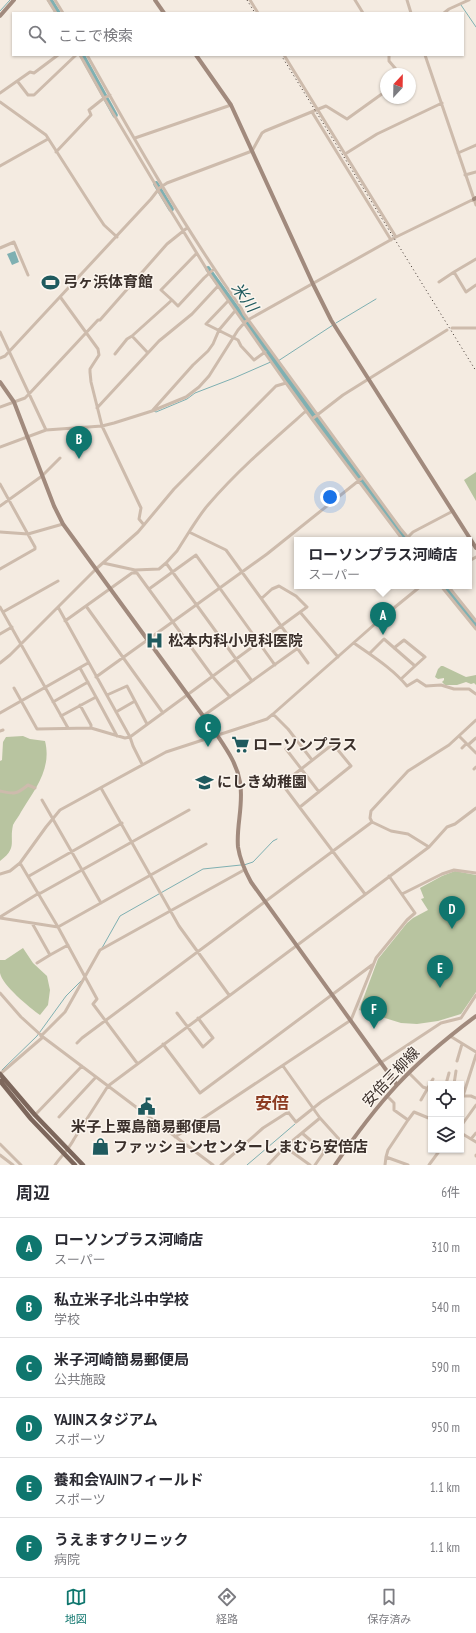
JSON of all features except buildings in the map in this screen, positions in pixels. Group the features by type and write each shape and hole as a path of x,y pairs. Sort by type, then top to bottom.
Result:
{"main road":[{"path":"0,1074 66,1152 75,1165"},
{"path":"0,1081 31,1119 82,1165"}],"street":[{"path":"0,16 14,0"},
{"path":"48,0 55,12"},
{"path":"55,0 62,12"},
{"path":"155,0 163,12"},
{"path":"250,0 257,12"},
{"path":"407,0 411,12"},
{"path":"445,12 469,0"},
{"path":"357,1 362,12"},
{"path":"0,94 30,72 34,73 57,56"},
{"path":"18,82 28,95 34,95 75,56"},
{"path":"81,56 228,301 235,311 246,321 358,481 402,537"},
{"path":"87,56 106,97 134,138 159,188 184,230 196,254 241,308 246,321 265,352 306,411 315,418 407,537"},
{"path":"197,56 231,105 331,320 469,537"},
{"path":"285,56 396,237"},
{"path":"390,56 389,61 395,68"},
{"path":"425,56 465,175 475,198 476,206"},
{"path":"0,358 10,352 117,237 159,188 167,183 252,151 265,131 326,106 347,119 380,95"},
{"path":"56,152 91,115 89,110 106,97"},
{"path":"0,102 30,122 48,139 96,213 104,224 117,237"},
{"path":"345,154 377,134 442,103"},
{"path":"134,138 231,105"},
{"path":"312,112 391,240"},
{"path":"0,166 48,139"},
{"path":"458,153 476,144"},
{"path":"465,175 476,172"},
{"path":"0,447 46,430 102,426 152,411 186,396 199,387 213,370 246,321 396,237 475,198"},
{"path":"0,407 29,394 168,244 184,230"},
{"path":"0,248 14,242 28,275"},
{"path":"196,254 160,290 178,306 211,272"},
{"path":"439,282 476,259"},
{"path":"454,272 466,292 476,285"},
{"path":"97,408 148,353 165,336 192,314 218,286"},
{"path":"60,298 98,349 99,355 90,369 91,382 97,408 102,426 141,508 139,519 144,525"},
{"path":"115,354 127,339 172,300"},
{"path":"228,301 206,324 234,337 254,360 265,352"},
{"path":"152,411 193,365 208,351 219,330 235,311"},
{"path":"452,328 476,328"},
{"path":"315,418 343,394 447,330"},
{"path":"0,332 46,430"},
{"path":"132,336 148,353"},
{"path":"0,382 14,402 42,476 63,524 217,735 234,764 240,783 241,798 238,846 244,870 265,902 352,1020 397,1085"},
{"path":"0,663 96,569 144,525 174,488 276,386 286,383"},
{"path":"65,621 132,573 159,569 166,563 177,551 207,506 251,460 306,411"},
{"path":"0,506 42,476 60,458"},
{"path":"96,677 242,572 362,478"},
{"path":"0,484 35,549 0,569"},
{"path":"410,537 413,532 454,511"},
{"path":"0,532 28,534 63,524"},
{"path":"189,532 223,547 262,598 308,663"},
{"path":"149,589 196,555 275,665"},
{"path":"103,563 137,573 213,677 230,697"},
{"path":"166,563 252,681"},
{"path":"3,612 58,581"},
{"path":"14,688 37,729 92,728 125,738 130,737 307,607 296,596 279,586 272,589 262,598"},
{"path":"0,874 10,871 20,863 53,817 60,810 166,752 267,719 354,642 417,589"},
{"path":"443,589 476,629"},
{"path":"450,589 476,621"},
{"path":"86,606 163,713"},
{"path":"0,607 68,728"},
{"path":"58,607 130,737 142,764"},
{"path":"300,612 338,656"},
{"path":"0,634 12,627"},
{"path":"370,653 384,639 415,666"},
{"path":"394,648 404,640 425,658 401,679"},
{"path":"354,642 370,653 401,679 406,686 417,680 426,686 441,685 454,689 470,689 476,694"},
{"path":"203,716 298,648"},
{"path":"0,713 88,663"},
{"path":"80,668 117,736"},
{"path":"53,702 88,682"},
{"path":"107,695 127,686 147,724"},
{"path":"61,716 96,697"},
{"path":"116,712 135,701"},
{"path":"80,705 92,728"},
{"path":"273,714 288,729 312,760"},
{"path":"429,847 408,834 391,831 372,822 370,818 372,811 408,771 449,744 476,720"},
{"path":"459,736 476,753"},
{"path":"462,748 476,738"},
{"path":"300,807 351,766 333,744 282,784 365,894"},
{"path":"286,749 319,792"},
{"path":"0,792 11,794 16,793 28,785 35,788"},
{"path":"102,788 179,926 229,995"},
{"path":"42,800 101,903"},
{"path":"55,1165 66,1152 108,1086 429,847 447,828 455,824 476,808"},
{"path":"0,918 39,893 189,810"},
{"path":"77,1043 372,822"},
{"path":"29,876 122,823"},
{"path":"0,918 58,927 206,844"},
{"path":"20,863 39,893 97,999 93,1004 137,1063"},
{"path":"0,1074 42,1036 65,1012 100,950 244,870"},
{"path":"402,894 442,874 454,870 476,873"},
{"path":"175,1136 352,1020 373,965 382,951 407,920 415,913 389,876"},
{"path":"32,923 50,955"},
{"path":"37,963 68,945"},
{"path":"163,1044 200,1094 373,965"},
{"path":"0,993 21,1017 42,1036 213,1165"},
{"path":"221,1165 263,1128 288,1112 296,1122 312,1109 441,1023 461,1018 476,995"},
{"path":"177,1013 203,1047 213,1038 198,1018"},
{"name":"安倍三柳線","path":"335,1165 397,1085 450,1036 476,1016"},
{"path":"461,1018 464,1024"},
{"path":"450,1036 476,1054 464,1090"},
{"path":"457,1061 462,1044"},
{"path":"35,1115 82,1066"},
{"path":"283,1066 312,1109 347,1148"},
{"path":"454,1081 456,1071"},
{"path":"409,1073 428,1089"},
{"path":"447,1081 449,1073"},
{"path":"59,1117 96,1077"},
{"path":"421,1100 428,1091"},
{"path":"387,1096 394,1103 394,1110 408,1120"},
{"path":"464,1096 476,1098"},
{"path":"464,1122 476,1105"},
{"path":"385,1165 388,1150 414,1112 428,1118"},
{"path":"268,1165 285,1147 320,1118"},
{"path":"302,1133 324,1152 315,1165"},
{"path":"471,1139 476,1133"},
{"path":"464,1135 476,1142"},
{"path":"0,1144 1,1149 21,1165"},
{"path":"285,1147 310,1165"},
{"path":"429,1165 438,1153"},
{"path":"0,1155 13,1165"},
{"path":"386,1157 408,1165"}],"green space":[{"path":"476,472 476,501 464,480"},
{"path":"441,666 466,677 476,675 476,685 474,683 471,684 466,682 457,685 445,685 442,682 444,678 438,679 435,677"},
{"path":"23,736 30,739 45,741 47,751 46,761 37,787 13,825 11,848 6,856 0,861 0,761 2,760 3,742 6,737"},
{"path":"455,871 476,875 476,992 461,1014 438,1021 417,1024 401,1023 359,1010 378,959 407,923 428,910 421,899 424,898 420,888"},
{"path":"23,948 33,963 47,976 50,990 48,1005 40,1015 23,1002 11,990 0,973 0,960 5,960"}],"water":[{"path":"15,251 19,262 12,265 7,254"}],"waterway":[{"path":"0,11 10,0"},
{"name":"米川","path":"50,0 57,12"},
{"path":"461,5 476,27"},
{"name":"米川","path":"83,56 115,115"},
{"name":"米川","path":"156,184 171,209"},
{"name":"米川","path":"208,269 354,471 405,537"},
{"path":"336,323 376,299"},
{"path":"275,363 333,325"},
{"path":"154,411 156,412 187,399 195,393 273,361"},
{"name":"米川","path":"447,589 476,625"},
{"path":"244,865 253,862 273,841 277,839"},
{"path":"102,948 120,916 203,869 241,865"},
{"path":"2,1070 37,1036 66,996 81,981"},
{"path":"247,1165 295,1124"}],"railway":[{"path":"247,0 254,12"},
{"path":"282,56 476,371"}],"place":[{"name":"弓ヶ浜体育館","path":"50,282"},
{"name":"私立米子北斗中学校","path":"79,459"},
{"name":"ローソンプラス河崎店","path":"383,635"},
{"name":"松本内科小児科医院","path":"155,641"},
{"name":"ローソンプラス","path":"240,745"},
{"name":"米子河崎簡易郵便局","path":"208,747"},
{"name":"にしき幼稚園","path":"204,782"},
{"name":"YAJINスタジアム","path":"452,929"},
{"name":"養和会YAJINフィールド","path":"440,988"},
{"name":"うえますクリニック","path":"374,1029"},
{"name":"米子上粟島簡易郵便局","path":"146,1106"},
{"name":"ファッションセンターしまむら安倍店","path":"100,1147"}],"district":[{"name":"安倍","path":"272,1103"}]}
